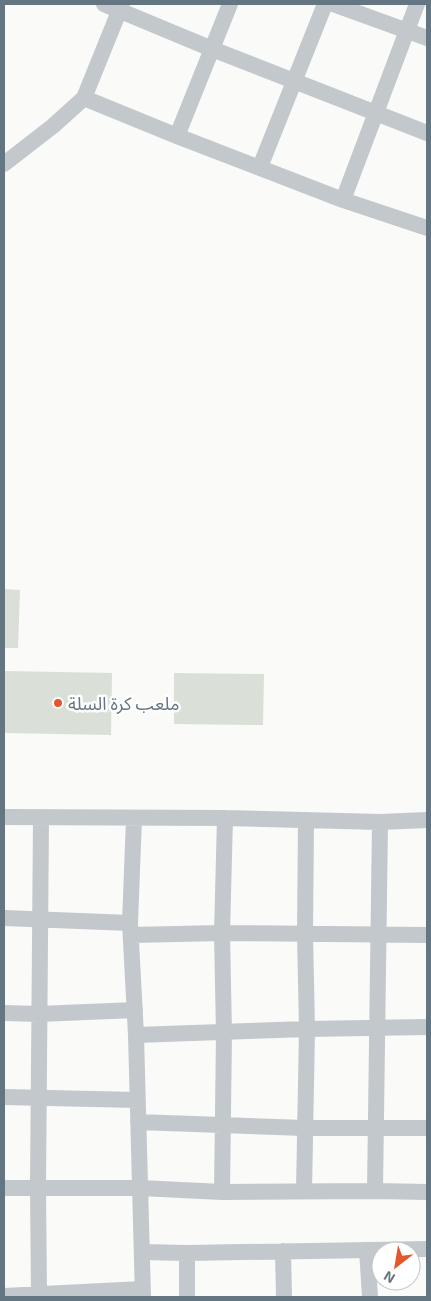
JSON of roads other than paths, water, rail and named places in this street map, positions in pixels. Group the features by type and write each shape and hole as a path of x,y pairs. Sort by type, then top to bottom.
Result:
{"street":[{"path":"104,4 121,7 212,49 427,133"},
{"path":"177,136 230,4"},
{"path":"260,167 325,4"},
{"path":"333,4 427,38"},
{"path":"343,200 417,4"},
{"path":"4,164 53,126 84,98 121,7"},
{"path":"84,98 343,200 427,227"},
{"path":"4,817 225,818 380,822 427,820"},
{"path":"39,1295 41,818"},
{"path":"4,1296 142,1293 136,1035 131,929 134,818"},
{"path":"222,1192 224,1033 222,933 225,818"},
{"path":"304,1191 307,1028 304,934 306,820"},
{"path":"375,1191 380,822"},
{"path":"4,918 42,918 131,929 222,933 427,935"},
{"path":"4,1013 39,1014 135,1010"},
{"path":"136,1035 224,1033 307,1028 427,1027"},
{"path":"4,1097 137,1100"},
{"path":"138,1122 305,1128 427,1128"},
{"path":"4,1188 140,1188 222,1192 427,1192"},
{"path":"142,1252 427,1249"},
{"path":"367,1250 370,1297"},
{"path":"282,1251 284,1297"},
{"path":"187,1253 187,1297"}],"place":[{"name":"ملعب كرة السلة","path":"58,703"}]}
